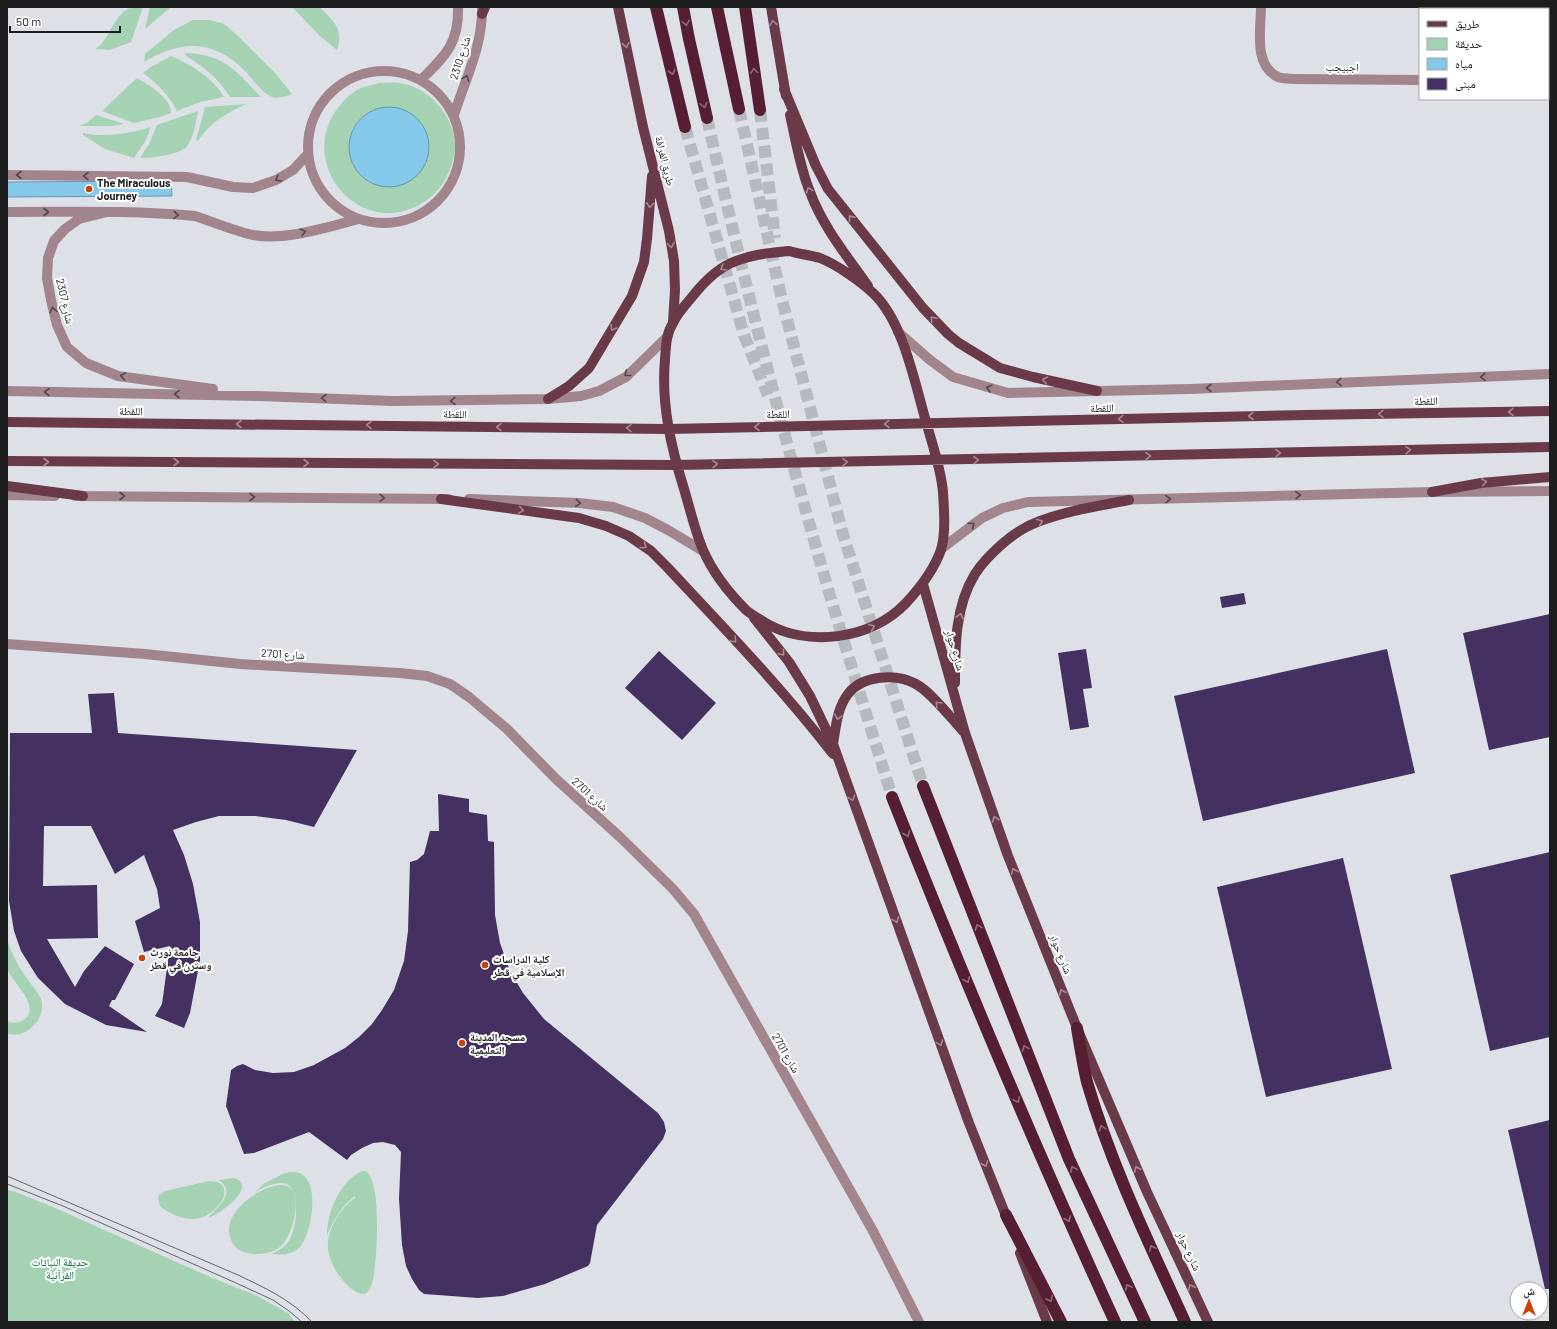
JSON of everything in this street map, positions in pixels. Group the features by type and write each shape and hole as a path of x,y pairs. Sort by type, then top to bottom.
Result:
{"highway":[{"path":"656,7 685,127"},
{"path":"683,7 708,118"},
{"path":"718,7 739,109"},
{"path":"745,7 760,110"},
{"path":"923,786 1069,1160 1145,1322"},
{"path":"892,797 933,901 1073,1230 1115,1322"},
{"path":"1077,1028 1087,1081 1103,1131 1130,1200 1185,1322"},
{"path":"1006,1215 1061,1322"}],"main road":[{"name":"طريق الغرافة","path":"618,7 641,120 669,231 674,261 675,290 673,322"},
{"path":"748,612 773,627 800,636 828,638 856,633 882,622 904,605 923,584 941,549 944,519 943,489 937,460 911,370 898,332 889,314 826,225 814,201 802,169 784,89 771,7"},
{"path":"784,89 816,166 828,189 923,308 948,334 959,343 1000,368 1032,377 1097,391"},
{"path":"548,399 570,386 588,368 632,296 640,277 646,247 652,166"},
{"path":"874,294 840,269 819,258 788,251 761,254 735,261 714,273 695,292 673,322 666,338 664,400 668,428 676,465 704,551 723,585 748,612 789,662 810,696 833,744 969,1123 1047,1322"},
{"name":"اللقطة","path":"7,422 668,428 1550,411"},
{"path":"7,461 676,465 1550,447"},
{"path":"1432,492 1481,483 1550,477"},
{"path":"7,486 83,496"},
{"path":"441,499 579,518 606,526 629,536 651,551 688,590 803,716 839,761"},
{"path":"956,697 955,657 958,622 964,598 975,574 991,554 1011,537 1038,521 1070,511 1129,500"},
{"name":"شارع حوار","path":"923,584 965,733 1008,856 1077,1028 1147,1192 1208,1322"},
{"path":"833,744 840,709 848,693 862,683 880,678 898,678 915,683 926,692 965,733"}],"street":[{"name":"شارع 2310","path":"421,80 444,57 451,47 456,32 458,7"},
{"name":"اجبيجب","path":"1261,7 1262,58 1268,69 1279,78 1419,80"},
{"name":"شارع 2310","path":"454,115 474,59 481,30 483,9"},
{"path":"377,71 392,71 407,74 421,80 440,95 454,115 459,128 461,142 458,169 453,181 445,193 436,203 419,214 400,221 386,223 372,222 359,218 346,213 334,204 324,194 316,182 308,154 309,132 316,111 323,101 340,84 362,74 377,71"},
{"path":"7,175 187,177 233,187 253,188 276,180 293,170 308,154"},
{"name":"شارع 2307","path":"7,212 126,212 195,216 254,235 273,236 288,235 359,218"},
{"name":"شارع 2307","path":"107,212 79,220 65,228 54,241 48,258 47,278 51,300 57,325 67,347 86,363 118,376 258,396"},
{"name":"اللقطة","path":"898,332 930,360 953,377 1008,393 1190,389 1550,374"},
{"name":"اللقطة","path":"7,391 258,396 393,402 548,399 581,396 599,391 626,377 666,338"},
{"path":"941,549 982,518 1003,508 1028,502 1432,492 1550,491"},
{"path":"7,496 441,499 579,503 613,507 646,518 704,551"},
{"name":"شارع 2701","path":"7,644 144,654 240,664 400,673 427,676 450,684 469,696 507,729 556,779 673,888 694,914 873,1231 919,1322"}],"green space":[{"path":"132,7 143,7 131,42 110,50 96,49 102,44 120,15"},
{"path":"150,7 171,7 145,29"},
{"path":"292,7 319,7 336,26 339,36 337,50 321,37"},
{"path":"193,20 210,20 224,24 275,73 292,94 277,98 268,95 235,62 223,54 198,46 185,46 172,49 158,54 144,62 145,54 174,30"},
{"path":"185,53 198,54 220,61 244,79 261,97 230,97 216,79 205,69 186,56"},
{"path":"171,56 201,72 214,83 224,97 200,102 177,111 170,99 162,90 143,73"},
{"path":"137,78 164,97 168,102 171,113 134,123 102,111"},
{"path":"379,83 400,83 421,90 438,104 445,113 454,134 454,156 444,181 437,191 415,207 393,213 373,211 355,203 340,190 330,172 325,153 326,132 337,109 355,91","holes":["389,107 400,109 406,182 396,186 375,184 365,179 349,145 352,130 358,121 366,114"]},
{"path":"246,104 213,123 198,141 196,140 205,107"},
{"path":"198,111 192,137 185,148 173,154 140,158 149,144 157,125"},
{"path":"96,115 124,124 111,126 79,126 87,123"},
{"path":"151,127 146,140 134,158 105,149 83,135 83,133 99,135 117,134"},
{"path":"7,940 16,962 42,1002 41,1013 37,1022 24,1033 17,1035 7,1034 7,1021 22,1021 28,1016 30,1009 24,994 7,968"},
{"path":"362,1171 366,1171 370,1175 374,1189 377,1233 373,1278 369,1290 360,1294 344,1282 336,1271 328,1250 328,1238 333,1224 341,1211 355,1198 355,1196 342,1209 335,1219 327,1235 329,1217 336,1198 347,1182"},
{"path":"285,1173 299,1173 308,1181 312,1200 310,1224 303,1243 298,1249 289,1253 271,1254 284,1246 291,1236 296,1215 296,1201 294,1192 286,1184 279,1183 264,1187 255,1192 265,1183"},
{"path":"234,1178 239,1180 242,1184 242,1189 239,1194 224,1209 208,1218 220,1205 226,1195 224,1185 219,1180"},
{"path":"209,1181 220,1183 224,1189 224,1194 223,1199 215,1209 205,1216 195,1219 184,1218 168,1212 160,1206 158,1199 159,1195 165,1191"},
{"path":"279,1185 291,1188 296,1201 296,1210 292,1228 284,1242 277,1249 264,1253 251,1254 236,1248 232,1242 229,1232 230,1222 235,1213 242,1204 260,1191"},
{"name":"حديقة النباتات القرآنية","path":"7,1190 16,1192 55,1208 208,1276 257,1296 288,1313 295,1322 7,1322"}],"water":[{"path":"389,107 404,110 417,119 426,132 429,147 426,162 417,175 404,184 389,187 374,184 361,175 352,162 349,147 352,132 361,119 374,110"},
{"name":"The Miraculous Journey","path":"171,181 172,196 7,197 7,182"}],"building":[{"path":"1244,593 1246,604 1222,608 1220,597"},
{"path":"1550,614 1550,737 1489,750 1463,633"},
{"path":"1086,649 1092,688 1083,689 1089,727 1070,730 1058,653"},
{"path":"1387,649 1415,773 1203,821 1174,696"},
{"path":"659,651 716,703 682,740 625,688"},
{"path":"114,693 118,733 357,750 314,827 286,820 255,816 219,816 173,830 184,855 193,884 200,922 200,960 190,1013 184,1028 155,1016 162,1004 170,946 144,952 135,921 160,908 157,889 144,855 115,874 91,826 44,826 43,886 97,885 98,938 47,939 75,987 84,971 105,946 134,964 115,1000 112,1000 109,1006 147,1032 106,1025 65,1004 38,978 21,951 14,931 9,901 10,733 92,733 88,694"},
{"name":"مسجد المدينة التعليمية","path":"438,794 469,799 469,812 487,815 488,841 494,842 495,915 500,943 510,971 523,993 544,1019 658,1113 664,1122 666,1131 663,1139 597,1225 590,1263 588,1266 545,1284 503,1296 478,1298 424,1294 419,1290 406,1266 402,1245 399,1199 401,1152 395,1145 383,1142 373,1143 351,1155 347,1160 309,1132 254,1153 244,1154 226,1106 231,1070 237,1066 243,1064 255,1070 273,1073 294,1072 314,1065 345,1048 359,1037 372,1024 382,1010 394,990 404,961 408,931 410,862 417,860 424,854 430,831 439,831"},
{"path":"1550,852 1550,1037 1490,1051 1450,875"},
{"path":"1343,858 1392,1069 1266,1097 1217,887"},
{"path":"1550,1120 1550,1289 1549,1281 1543,1281 1508,1130"}],"tunnel":[{"path":"739,109 782,300 842,531 923,786"},
{"path":"760,110 775,238"},
{"path":"707,118 744,277 785,435 814,540 892,797"},
{"path":"685,127 744,335 768,395"}],"tram line":[{"path":"7,1176 238,1275 287,1301 312,1322"},
{"path":"7,1184 63,1206 273,1300 302,1322"}],"place":[{"name":"The Miraculous Journey","path":"89,189"},
{"name":"جامعة نورث وسترن في قطر","path":"142,958"},
{"name":"كلية الدراسات الإسلامية في قطر","path":"485,965"},
{"name":"مسجد المدينة التعليمية","path":"462,1043"}]}
